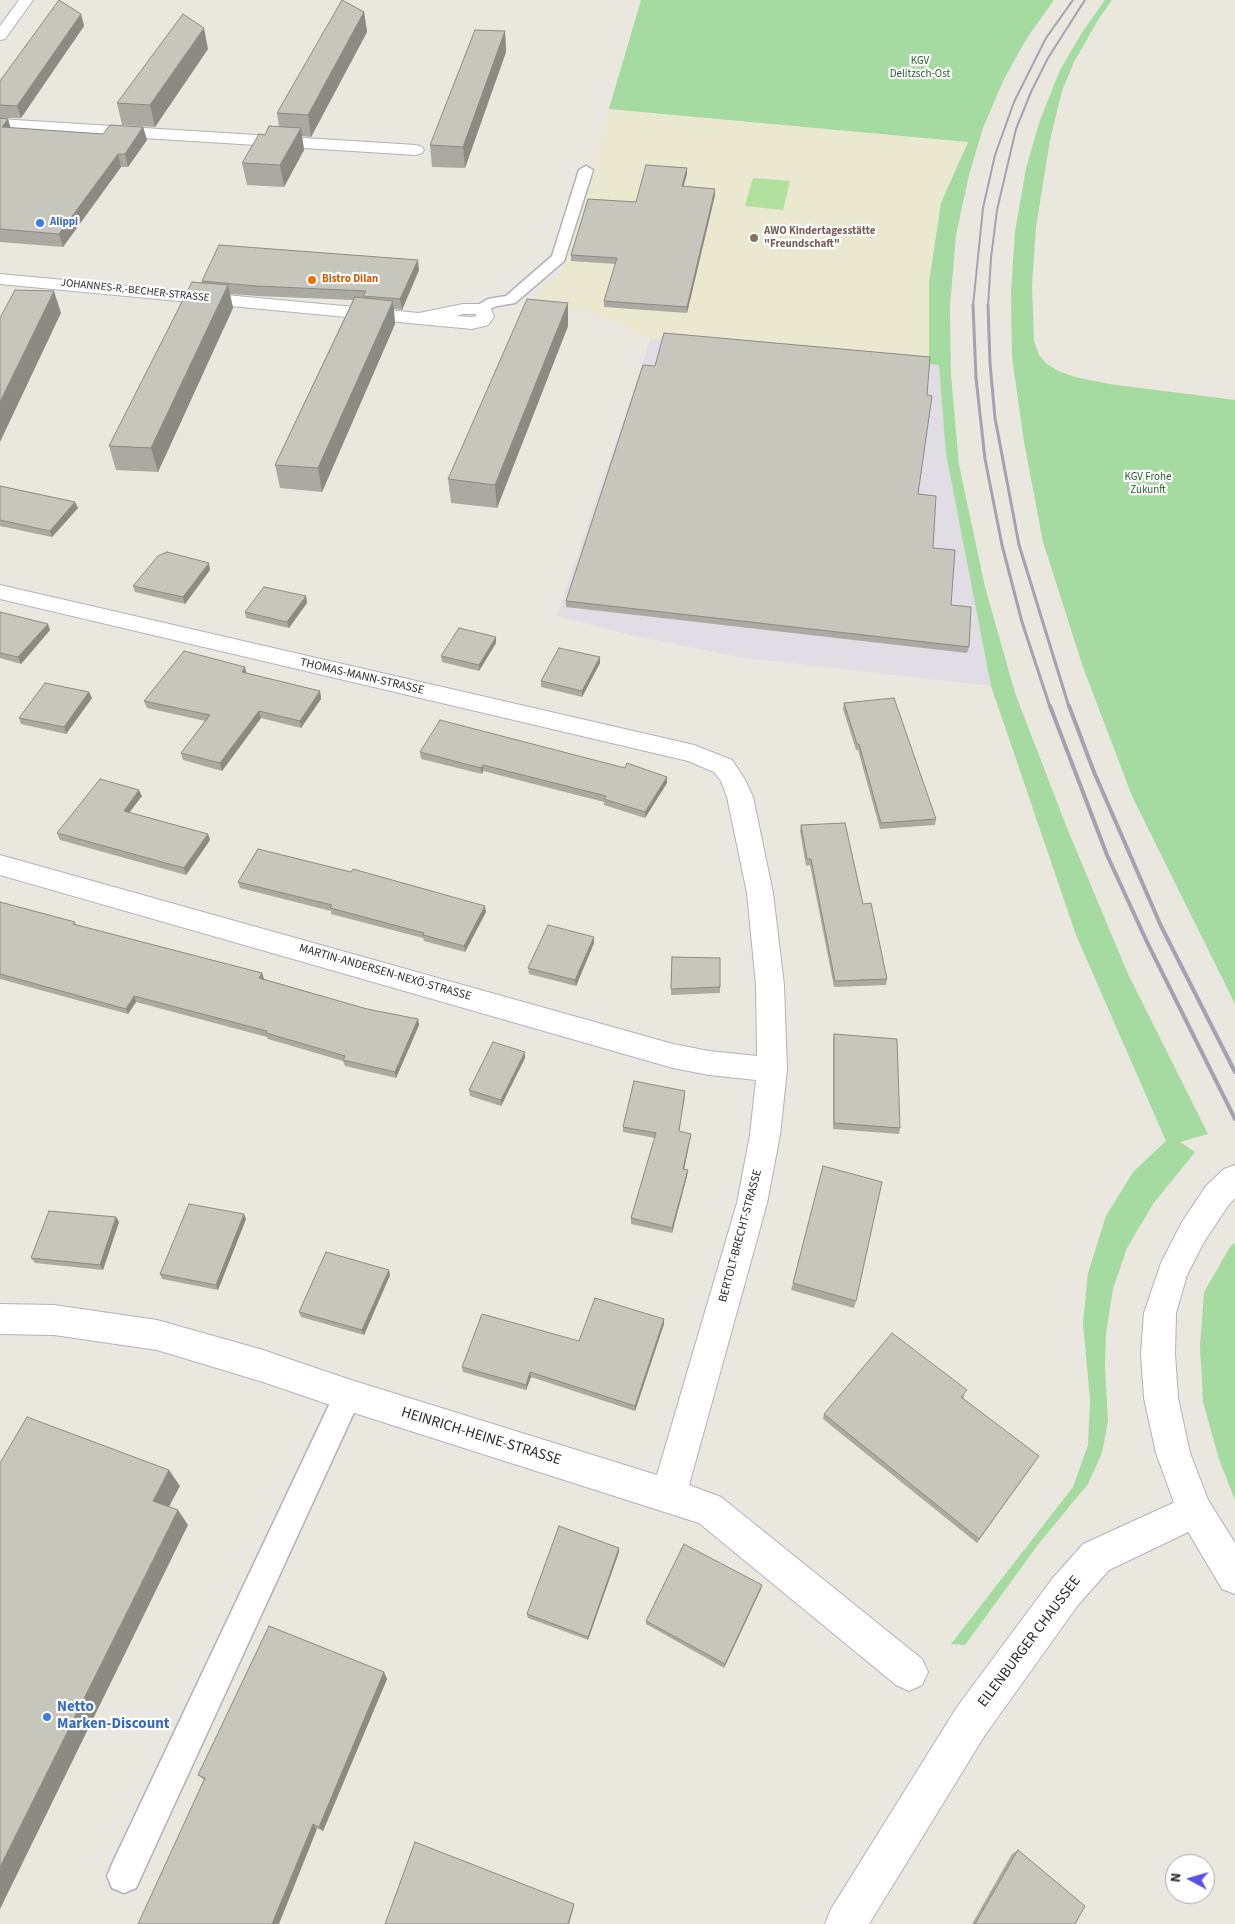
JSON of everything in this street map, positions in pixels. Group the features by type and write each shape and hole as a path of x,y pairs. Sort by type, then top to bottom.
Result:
{"street":[{"path":"0,36 26,0"},
{"path":"0,124 416,150"},
{"name":"JOHANNES-R.-BECHER-STRASSE","path":"0,279 419,318 463,308 481,309"},
{"name":"THOMAS-MANN-STRASSE","path":"0,592 694,754 723,766"},
{"name":"BERTOLT-BRECHT-STRASSE","path":"669,1495 752,1203 765,1135 772,1070 770,985 760,893 740,797 732,778 723,766"},
{"name":"MARTIN-ANDERSEN-NEXÖ-STRASSE","path":"0,865 673,1056 708,1063 772,1070"},
{"path":"1235,1178 1217,1196 1193,1232 1172,1273 1160,1313 1158,1354 1161,1398 1173,1453 1195,1511 1235,1576"},
{"name":"HEINRICH-HEINE-STRASSE","path":"0,1318 54,1320 157,1335 272,1369 348,1396 709,1509 909,1672"},
{"name":"EILENBURGER CHAUSSEE","path":"846,1924 970,1721 1065,1592 1096,1558 1195,1511"}],"lane":[{"path":"481,309 493,302 510,300 558,258 586,170"},
{"path":"124,1876 348,1396"}],"shaded area":[{"name":"AWO Kindertagesstätte \"Freundschaft\"","path":"609,109 968,142 941,203 929,282 929,364 651,338 588,311 526,306 561,273 595,167"},
{"path":"651,338 939,365 946,454 991,686 738,657 635,636 557,616"}],"green space":[{"name":"KGV Delitzsch-Ost","path":"641,0 1054,0 1027,38 1004,79 983,128 969,175 956,235 950,307 951,375 959,465 985,587 1015,693 1067,828 1128,974 1208,1134 1180,1142 1195,1152 1153,1204 1127,1248 1113,1289 1106,1334 1105,1367 1108,1421 1102,1453 1088,1484 1040,1542 965,1645 951,1644 1073,1487 1088,1445 1090,1400 1083,1323 1088,1273 1106,1216 1133,1172 1166,1141 1076,935 991,686 946,454 939,365 929,364 929,282 941,203 968,142 609,109"},
{"name":"KGV Frohe Zukunft","path":"1105,0 1112,0 1074,62 1062,91 1050,140 1036,227 1032,285 1034,341 1039,355 1047,364 1058,371 1075,377 1109,384 1235,400 1235,1004 1132,796 1083,667 1043,542 1024,442 1012,357 1011,292 1015,232 1026,168 1040,120 1060,70 1083,31"},
{"path":"753,178 790,181 783,210 745,206"},
{"path":"1235,1243 1235,1500 1219,1459 1203,1402 1200,1346 1204,1292 1230,1247"}],"building":[{"path":"59,0 81,14 17,106 0,105 0,81"},
{"path":"342,0 364,12 308,115 277,113"},
{"path":"183,14 204,28 150,105 117,103"},
{"path":"475,30 505,31 463,147 430,145"},
{"path":"0,118 8,119 2,127 103,134 110,125 143,127 125,154 118,154 59,234 0,229"},
{"path":"269,126 301,128 280,165 242,163 259,134 265,135"},
{"path":"646,165 687,168 682,186 715,189 687,307 604,301 617,258 571,255 588,199 636,202"},
{"path":"219,245 418,260 400,299 363,296 366,291 256,286 202,281"},
{"path":"192,282 228,285 151,448 109,446"},
{"path":"15,290 54,291 0,402 0,318"},
{"path":"355,297 393,301 318,468 275,465"},
{"path":"527,299 568,303 495,485 448,479"},
{"path":"664,333 930,357 927,395 932,396 918,494 936,496 933,548 955,550 951,605 971,607 969,647 566,601 643,365 655,366"},
{"path":"0,486 75,502 50,531 0,520"},
{"path":"167,552 209,563 183,597 133,586 158,556"},
{"path":"264,587 306,596 287,622 245,612"},
{"path":"0,612 48,624 18,657 0,653"},
{"path":"459,628 496,637 479,665 441,656"},
{"path":"559,648 600,657 582,691 541,681"},
{"path":"184,651 245,667 242,672 320,691 300,721 259,711 220,763 181,753 210,715 144,701"},
{"path":"45,683 89,692 64,727 19,718"},
{"path":"894,698 936,819 881,823 859,744 857,744 844,703"},
{"path":"440,720 625,768 627,763 667,777 645,812 604,799 606,796 483,765 481,768 420,752"},
{"path":"100,779 139,790 124,811 208,834 184,868 57,833"},
{"path":"845,823 863,904 871,903 887,979 835,981 811,859 807,859 801,825"},
{"path":"258,849 351,872 353,869 485,906 464,946 423,935 424,933 330,908 332,905 238,882"},
{"path":"0,902 75,922 73,924 262,973 259,978 367,1009 418,1019 395,1072 343,1060 345,1056 266,1033 267,1031 134,996 126,1009 0,974"},
{"path":"548,925 594,937 575,980 528,968"},
{"path":"672,957 720,958 720,987 671,989"},
{"path":"834,1034 897,1039 900,1128 834,1123"},
{"path":"493,1042 525,1052 501,1100 469,1090"},
{"path":"634,1081 685,1091 679,1131 691,1134 683,1169 688,1170 672,1228 631,1218 656,1133 623,1127"},
{"path":"823,1166 882,1182 856,1301 793,1283"},
{"path":"189,1204 244,1214 216,1285 160,1274"},
{"path":"49,1211 116,1217 100,1265 31,1258"},
{"path":"326,1252 389,1270 362,1330 299,1312"},
{"path":"595,1298 664,1319 635,1406 530,1372 526,1385 462,1367 482,1314 579,1341"},
{"path":"892,1333 967,1390 961,1397 1039,1456 979,1539 824,1414"},
{"name":"Netto Marken-Discount","path":"27,1417 169,1470 153,1501 178,1510 0,1867 0,1463"},
{"path":"559,1526 619,1548 588,1637 527,1614"},
{"path":"684,1544 762,1585 725,1664 646,1621"},
{"path":"269,1626 384,1672 319,1827 313,1824 272,1924 138,1924 205,1778 198,1775"},
{"path":"415,1842 574,1904 568,1924 385,1924"},
{"path":"1018,1850 1085,1906 1075,1924 975,1924"}],"railway":[{"path":"973,306 983,208 995,155 1014,102 1046,38 1073,0"},
{"path":"988,306 997,210 1016,129 1031,92 1048,58 1085,0"},
{"path":"973,306 976,378 985,459 1002,545 1022,622 1050,707"},
{"path":"988,306 990,363 995,418 1019,545 1069,707"},
{"path":"1050,706 1107,855 1147,942 1235,1119"},
{"path":"1069,706 1094,772 1161,926 1235,1072"}],"place":[{"name":"Alippi","path":"40,223"},
{"name":"AWO Kindertagesstätte \"Freundschaft\"","path":"754,238"},
{"name":"Bistro Dilan","path":"312,280"},
{"name":"Netto Marken-Discount","path":"47,1717"}]}
